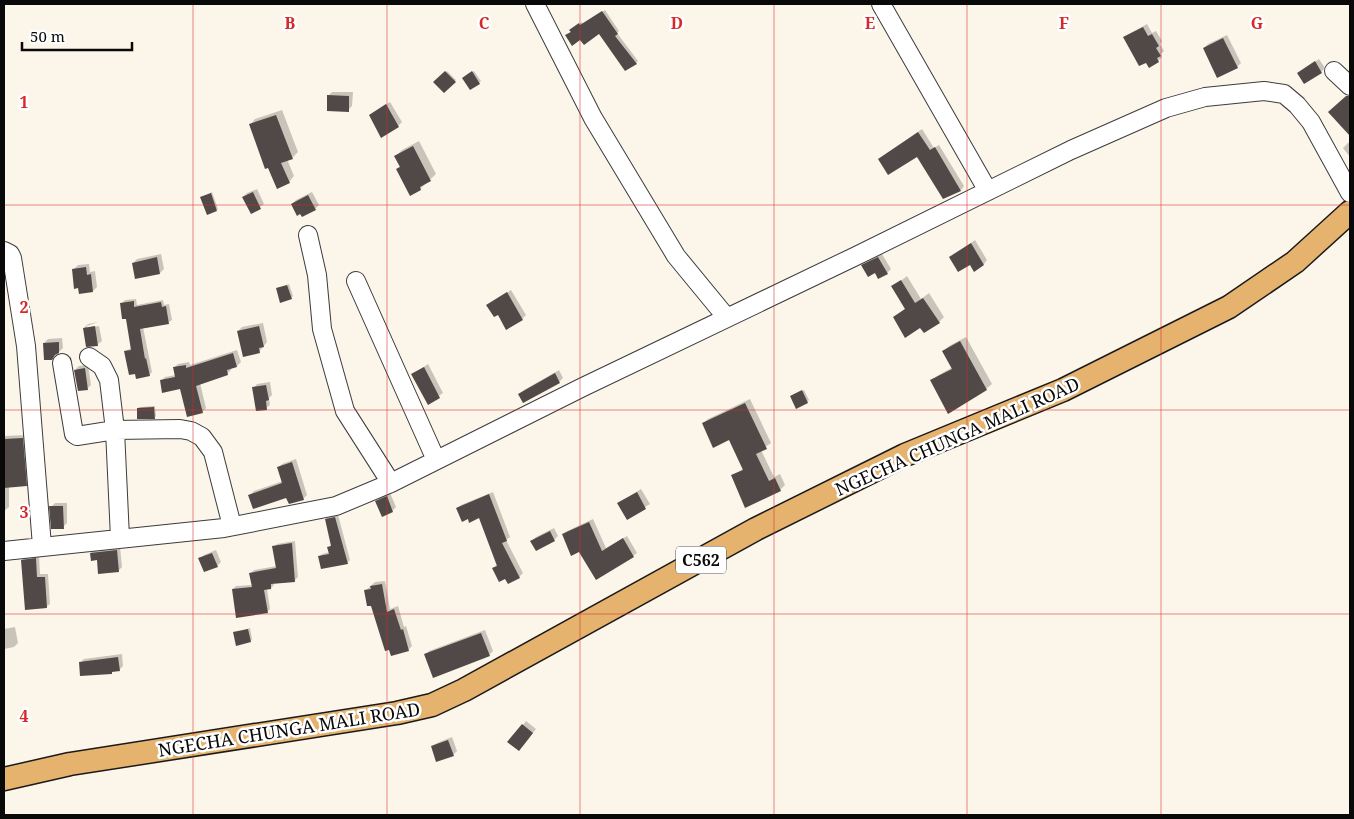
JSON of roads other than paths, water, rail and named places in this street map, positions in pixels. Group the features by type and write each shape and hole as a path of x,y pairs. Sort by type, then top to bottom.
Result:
{"main road":[{"name":"NGECHA CHUNGA MALI ROAD","path":"4,779 70,764 397,713 432,705 464,690 756,529 904,455 1063,390 1228,307 1295,262 1350,212"}],"street":[{"path":"535,4 593,118 676,256 727,318"},
{"path":"881,4 988,191"},
{"path":"1334,71 1350,86"},
{"path":"4,550 232,526 336,506 391,482 1071,150 1166,108 1205,97 1264,91 1284,94 1297,105 1310,122 1350,193"},
{"path":"308,235 317,275 322,329 345,412 391,482"},
{"path":"4,251 10,254 12,258 26,346 42,546"},
{"path":"356,282 436,460"},
{"path":"89,357 102,366 107,374 115,430 120,538"},
{"path":"62,363 74,434 77,436 115,430 180,429 191,431 202,437 213,452 232,526"}]}
